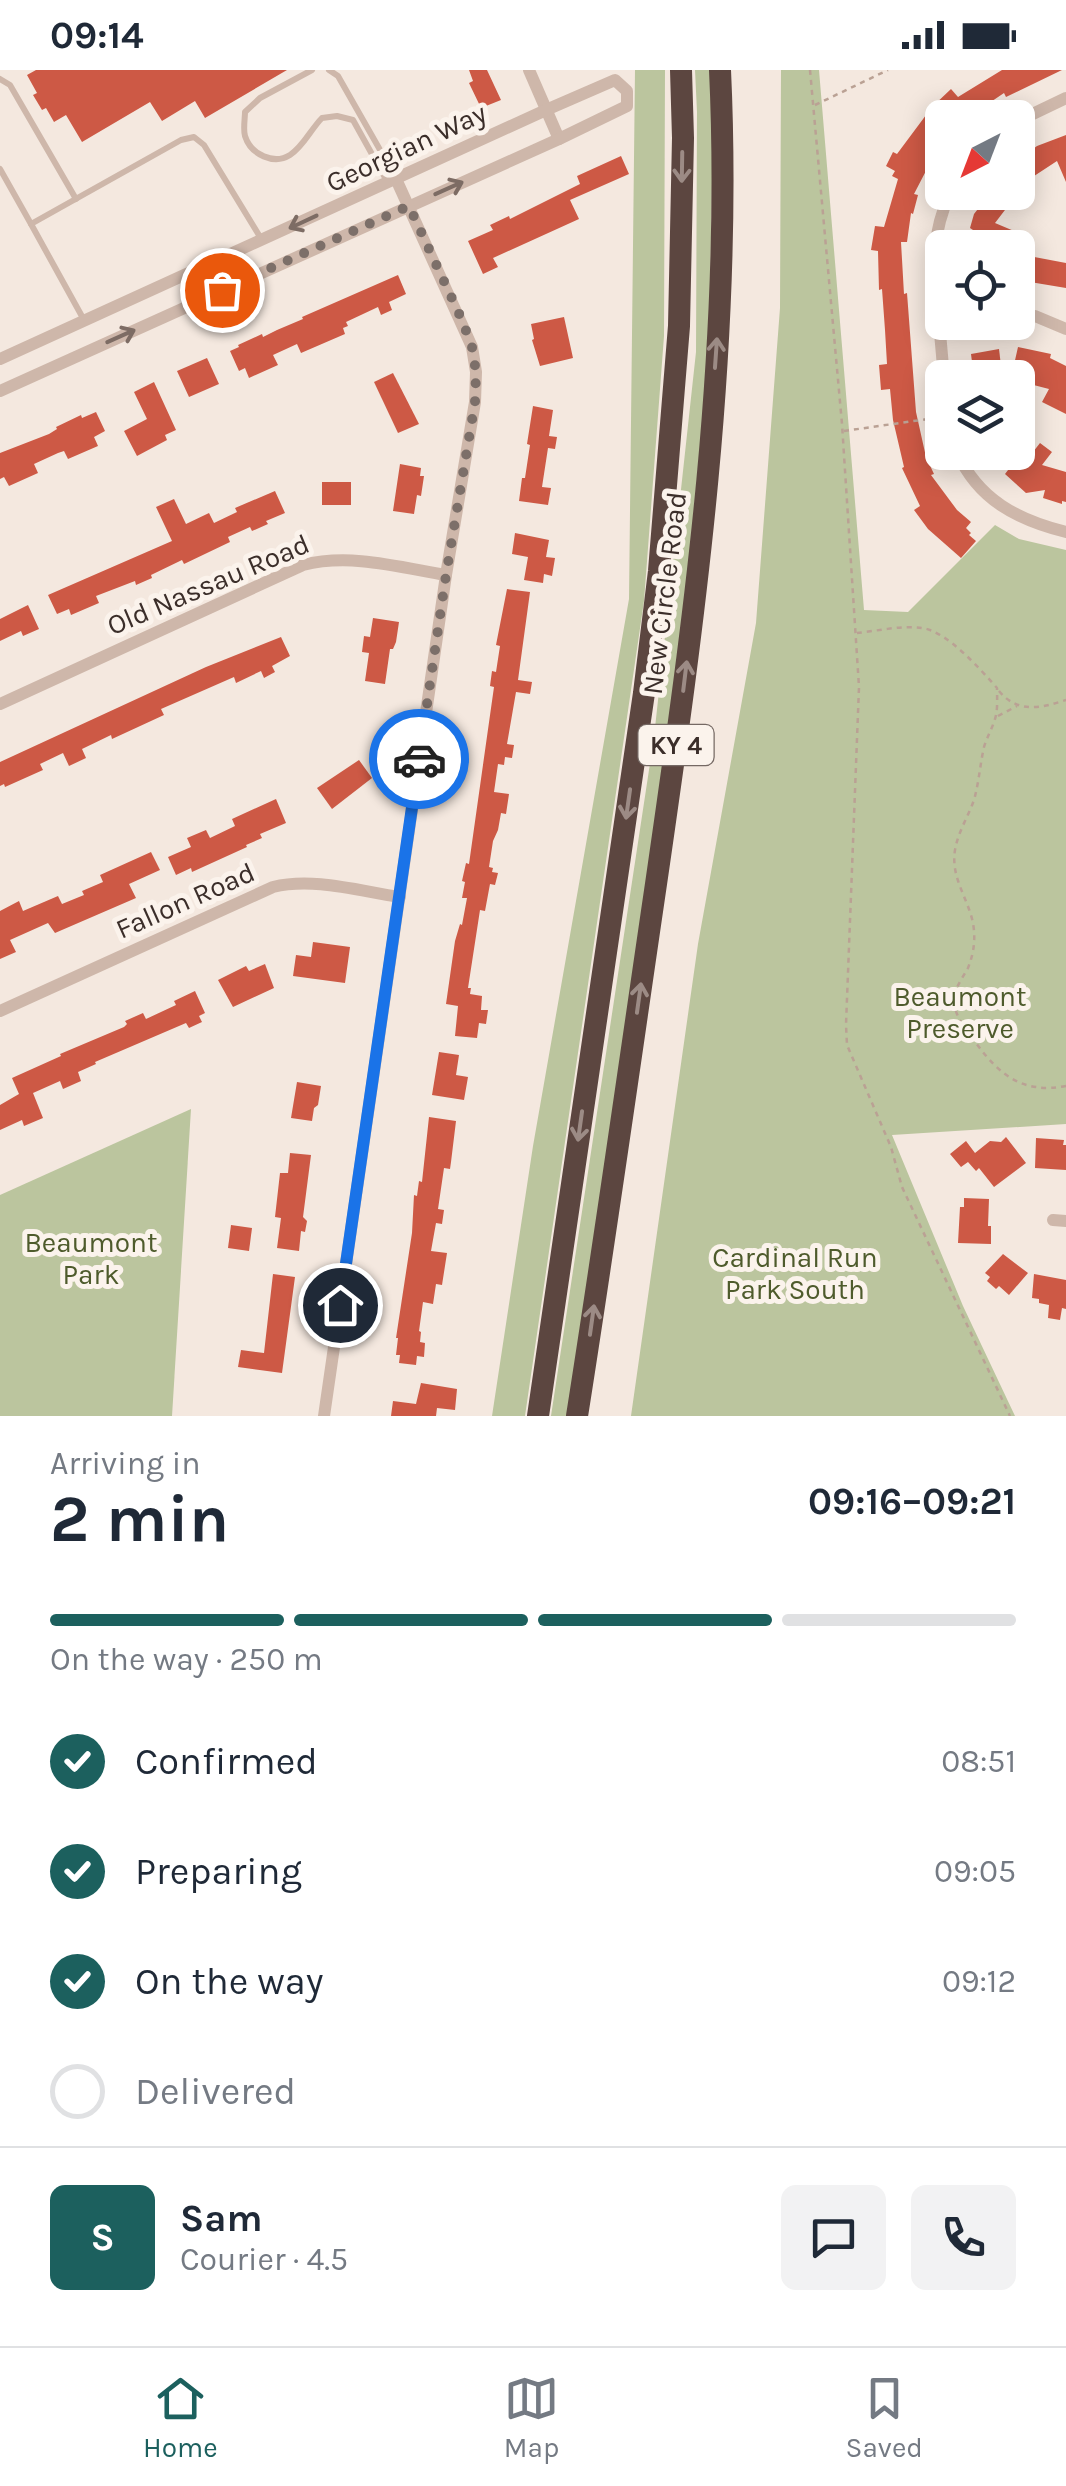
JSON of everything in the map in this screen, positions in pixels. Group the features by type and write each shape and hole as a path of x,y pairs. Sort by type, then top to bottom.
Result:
{"highway":[{"name":"New Circle Road","path":"538,1416 659,571 679,326 681,70"},
{"name":"New Circle Road","path":"577,1416 698,580 721,282 720,70"}],"street":[{"path":"528,70 559,139"},
{"name":"Georgian Way","path":"0,359 615,80 626,90 626,106 559,139 0,391"},
{"path":"1035,113 1066,98"},
{"path":"324,1416 446,575 475,402 476,372 462,320 409,206 392,181"},
{"path":"1035,316 1066,329"},
{"path":"78,324 85,352"},
{"path":"966,470 989,498 1011,513 1066,532"},
{"name":"Old Nassau Road","path":"0,704 304,565 325,559 348,559 446,575"},
{"name":"Fallon Road","path":"0,1012 273,887 310,884 400,897"}],"lane":[{"path":"312,70 260,98 245,112 244,136 257,153 267,159 278,159 292,154 322,118 353,120 392,181"},
{"path":"329,70 338,76 392,181"},
{"path":"0,79 10,85 76,199"},
{"path":"31,224 182,140 194,138 204,145 262,240"},
{"path":"0,169 78,324"}],"path":[{"path":"810,70 842,431 859,687 847,1045 891,1147 902,1187 1010,1416"},
{"path":"814,105 888,70"},
{"path":"842,431 925,419"},
{"path":"856,633 926,628 979,667 1004,698 1018,706"},
{"path":"997,688 996,716 987,734 973,803 954,855 955,874 973,920 975,940 954,1003 970,1036 996,1069 1029,1086 1066,1086"},
{"path":"996,716 1018,706 1066,700"}],"green space":[{"path":"635,70 665,70 664,336 644,601 525,1416 492,1416 533,1146 629,599"},
{"path":"695,70 710,70 713,123 709,353 681,646 568,1416 551,1416 654,737 696,352"},
{"name":"Cardinal Run Park South","path":"781,70 819,70 864,610 908,612 995,525 1019,539 1066,550 1066,1124 892,1135 963,1306 1015,1416 631,1416 698,944 756,623 780,308"},
{"name":"Beaumont Park","path":"191,1109 172,1416 0,1416 0,1195"}],"building":[{"path":"36,70 287,70 205,118 195,101 162,121 150,102 82,142 66,115 54,122 46,108 42,110 27,75"},
{"path":"469,70 487,70 501,100 481,108 469,83 473,81"},
{"path":"1002,70 1062,70 1006,97 1004,93 994,100 939,100 951,89 958,97"},
{"path":"925,116 925,173 914,194 918,195 907,242 901,242 904,294 907,293 916,412 925,470 932,470 931,475 957,510 971,522 966,528 976,541 961,558 928,529 914,510 920,506 902,468 890,389 881,390 879,365 887,364 885,330 878,251 871,250 875,226 884,227 898,179 892,176 895,171 886,166 893,152 897,154"},
{"path":"1066,135 1066,182 1057,161 1035,175 1037,146"},
{"path":"621,156 629,174 570,200 579,219 493,258 498,267 483,274 468,241 493,230 490,225 580,184 577,176"},
{"path":"977,210 1005,210 995,223 1012,230 973,230 970,228"},
{"path":"1035,257 1066,263 1066,288 1035,283"},
{"path":"398,275 406,294 389,302 392,310 381,315 378,307 346,322 345,334 301,353 297,344 273,355 278,365 249,378 245,368 239,371 230,351 238,345"},
{"path":"564,317 573,358 540,366 531,324"},
{"path":"1018,347 1051,354 1050,358 1066,366 1066,414 1042,402 1049,389 1035,385 1035,360 1015,360"},
{"path":"999,349 1000,360 972,360 971,354"},
{"path":"207,358 219,384 189,397 177,371"},
{"path":"393,373 419,424 398,433 374,382"},
{"path":"154,382 176,430 165,435 167,440 137,456 124,431 147,419 134,392"},
{"path":"533,406 553,410 549,436 557,437 555,449 548,448 542,487 551,488 548,505 519,501"},
{"path":"96,412 105,431 94,437 98,446 68,459 64,451 58,453 34,464 38,473 9,486 4,477 0,479 0,453 49,434 81,415 82,418"},
{"path":"1040,443 1052,452 1042,465 1066,472 1066,502 1043,498 1045,490 1026,493 1005,474 1008,470 1035,470 1035,449"},
{"path":"400,464 421,468 420,476 424,476 414,514 393,511"},
{"path":"322,482 351,482 351,505 322,505"},
{"path":"275,491 285,513 266,521 268,524 228,537 230,542 184,564 182,560 136,585 135,581 96,596 99,603 71,615 69,609 57,614 48,595 172,541 156,507 174,499 186,524 209,513 214,523 237,512 235,508"},
{"path":"515,533 549,540 546,557 555,558 552,576 544,574 543,583 524,580 528,557 512,554"},
{"path":"507,589 530,592 518,680 532,682 530,694 516,692 507,744 514,745 512,758 505,757 504,765 498,764 494,792 509,794 506,814 501,813 493,841 489,867 498,873 495,885 490,884 485,911 480,910 468,988 470,994 482,996 481,1010 488,1010 486,1024 479,1023 477,1038 455,1036 458,1006 446,1004 455,941 467,898 462,898 462,881 466,863 469,864 494,687 490,686 492,671 496,672 500,646 496,645"},
{"path":"28,605 39,629 23,636 21,631 0,641 0,619"},
{"path":"373,618 399,622 385,684 365,681 369,653 362,652 364,636 370,637"},
{"path":"281,637 290,656 272,666 275,672 264,678 261,671 236,683 234,677 161,709 164,715 82,749 86,758 69,766 63,753 40,764 43,770 0,786 0,762 206,667"},
{"path":"359,760 372,778 332,809 317,788"},
{"path":"276,799 286,823 260,834 262,838 247,847 192,872 191,868 176,875 168,857 191,847 187,838 206,830 210,838 235,826 232,819"},
{"path":"151,852 160,870 129,884 136,898 55,933 48,923 10,940 16,952 0,959 0,911 19,901 23,911 58,896 62,904 103,882 100,875"},
{"path":"313,942 350,947 345,983 293,976 296,955 311,957"},
{"path":"265,964 274,988 233,1007 218,980 246,966 249,971"},
{"path":"195,991 205,1013 199,1016 202,1022 189,1028 186,1023 95,1062 78,1072 81,1081 63,1089 60,1081 33,1093 43,1118 24,1126 22,1120 0,1130 0,1105 19,1094 12,1078 124,1027 125,1021 143,1013 146,1019 176,1005 174,1001"},
{"path":"439,1052 459,1055 456,1075 468,1077 464,1100 432,1095"},
{"path":"297,1082 321,1086 312,1121 291,1118"},
{"path":"429,1117 456,1121 450,1169 444,1168 438,1209 444,1210 442,1224 436,1223 431,1251 447,1253 442,1285 436,1284 433,1304 423,1302 419,1331 420,1342 425,1343 424,1357 417,1356 416,1365 399,1363 396,1338 414,1195 417,1196 419,1181 422,1182"},
{"path":"1006,1137 1026,1163 994,1187 979,1168 976,1171 968,1162 961,1167 950,1154 966,1141 975,1153 990,1141 1001,1142"},
{"path":"1036,1138 1064,1140 1066,1170 1035,1168"},
{"path":"290,1153 311,1155 303,1217 307,1221 305,1232 301,1231 299,1251 277,1248 281,1218 275,1217 280,1173 288,1173"},
{"path":"964,1198 989,1199 991,1244 958,1243"},
{"path":"231,1225 252,1228 249,1251 228,1248"},
{"path":"1003,1254 1028,1273 1009,1295 987,1281 990,1277 985,1273"},
{"path":"273,1274 295,1277 282,1373 238,1367 241,1350 264,1353"},
{"path":"1034,1274 1066,1280 1066,1309 1062,1308 1060,1320 1048,1318 1049,1305 1032,1298"},
{"path":"421,1383 457,1389 455,1410 437,1408 436,1416 391,1416 393,1401 416,1404"}],"way so far":[{"path":"222,290 409,206 462,320 476,372 475,402 419,759"}],"route":[{"path":"340,1305 419,759"}],"park label":[{"name":"Beaumont Preserve","path":"960,1012"}]}
